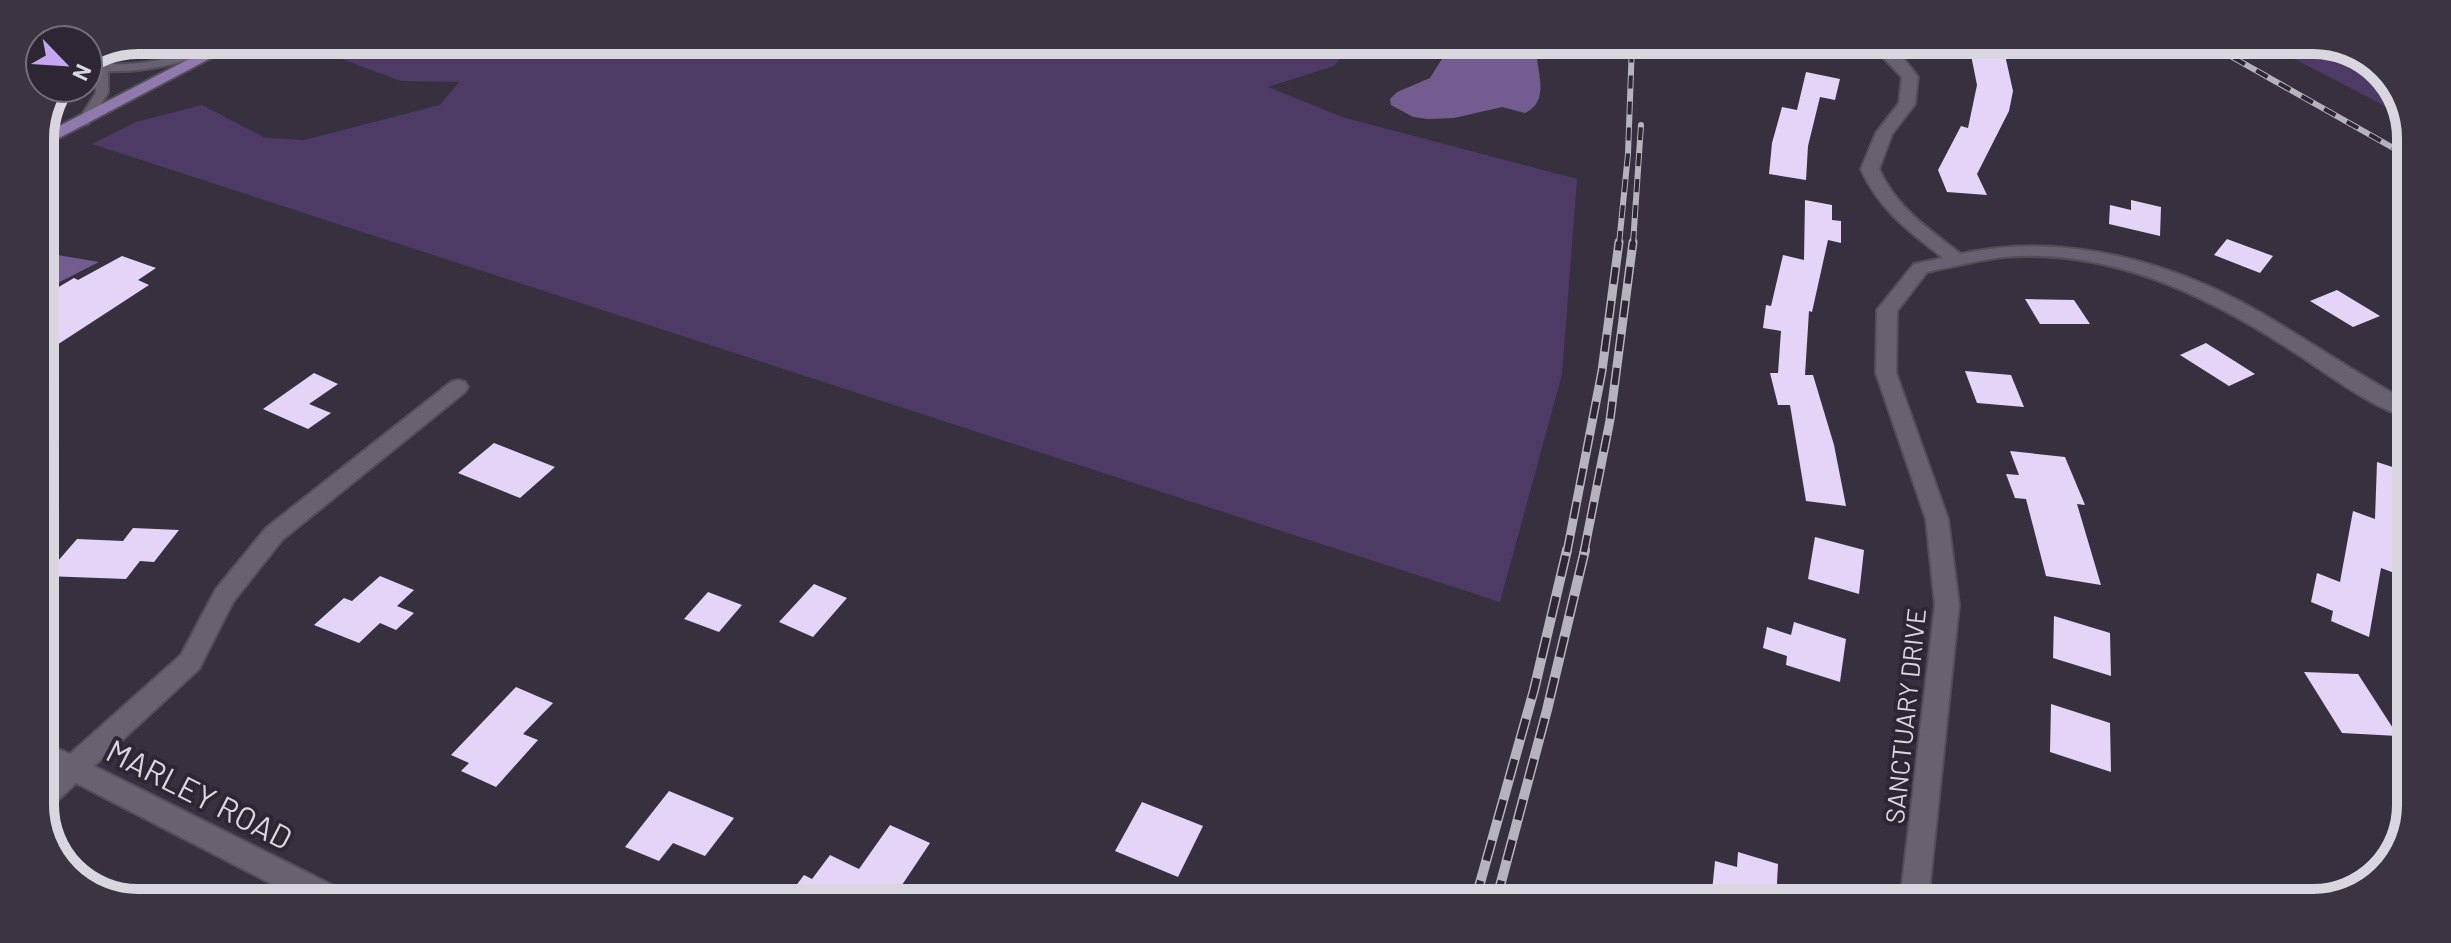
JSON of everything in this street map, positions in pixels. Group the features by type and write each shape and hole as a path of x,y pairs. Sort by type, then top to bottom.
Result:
{"main road":[{"path":"54,136 211,54"}],"street":[{"path":"1890,54 1910,77 1907,104 1884,133 1870,169 1881,194 1916,228 1959,261"},
{"name":"SANCTUARY DRIVE","path":"1915,889 1947,605 1937,519 1886,373 1887,310 1921,268 2015,251 2089,258 2161,275 2213,295 2251,315 2397,404"},
{"path":"54,787 190,662 224,596 274,534 458,387"},
{"name":"MARLEY ROAD","path":"54,759 284,889"}],"lane":[{"path":"104,69 188,54"},
{"path":"84,121 95,104"}],"shaded area":[{"path":"329,54 415,54 432,58 448,54 1343,54 1334,66 1268,87 1342,117 1577,179 1562,374 1500,602 92,144 136,122 202,105 265,138 304,140 440,105 459,82 401,81"},
{"path":"415,54 448,54 432,58"},
{"path":"1445,54 1536,54 1540,91 1538,100 1525,113 1502,107 1454,118 1428,119 1413,117 1391,105 1390,99 1397,92 1430,78"},
{"path":"2285,54 2330,56 2360,68 2380,87 2392,110"},
{"path":"54,254 99,262 54,285"}],"building":[{"path":"1971,54 2005,55 2013,91 2009,111 1977,174 1987,195 1947,192 1938,170 1961,126 1968,128 1977,85"},
{"path":"1806,72 1840,79 1835,100 1820,97 1808,146 1806,180 1769,174 1772,143 1782,107 1797,110"},
{"path":"1805,200 1832,205 1832,220 1841,221 1841,243 1828,240 1812,312 1809,311 1805,375 1813,375 1834,445 1846,506 1806,501 1790,405 1778,405 1770,373 1778,373 1781,331 1763,328 1766,305 1771,306 1783,255 1804,260"},
{"path":"2131,200 2161,207 2160,236 2109,224 2110,205 2131,210"},
{"path":"2227,239 2273,256 2260,273 2214,255"},
{"path":"122,256 156,268 138,280 149,285 54,347 54,290 74,278 78,280"},
{"path":"2337,290 2380,316 2353,327 2310,301"},
{"path":"2025,299 2074,300 2090,324 2040,324"},
{"path":"2206,343 2255,374 2229,386 2180,355"},
{"path":"1965,371 2011,375 2024,407 1977,403"},
{"path":"314,373 338,384 309,404 331,413 308,429 263,409"},
{"path":"494,443 555,467 520,498 458,473"},
{"path":"2010,451 2065,457 2085,505 2077,504 2101,585 2046,576 2026,499 2015,498 2006,474 2019,475"},
{"path":"2377,462 2397,468 2397,574 2381,568 2369,637 2331,621 2333,611 2311,602 2317,573 2340,582 2353,511 2375,519"},
{"path":"133,528 179,530 154,562 140,561 126,579 54,576 54,566 77,539 123,541"},
{"path":"1815,537 1864,550 1859,594 1808,579"},
{"path":"380,576 414,590 397,606 414,613 396,630 380,623 359,643 314,625 344,598 352,601"},
{"path":"814,584 847,598 813,637 779,622"},
{"path":"708,592 742,605 719,632 684,619"},
{"path":"2054,616 2110,633 2111,676 2053,658"},
{"path":"1794,622 1846,639 1840,682 1786,665 1787,656 1763,648 1767,627 1791,635"},
{"path":"2304,672 2358,674 2397,736 2342,733"},
{"path":"516,687 553,703 523,734 538,740 496,787 461,771 469,763 451,755"},
{"path":"2051,704 2110,723 2111,772 2050,752"},
{"path":"669,791 734,818 705,856 673,843 659,861 625,847"},
{"path":"1142,802 1203,826 1178,877 1115,851"},
{"path":"890,825 930,843 899,889 794,889 804,875 812,879 830,855 859,869"},
{"path":"1738,852 1778,864 1777,889 1712,889 1715,861 1737,867"}],"railway":[{"path":"1619,244 1628,154 1632,54"},
{"path":"2227,54 2397,150"},
{"path":"1633,244 1641,125"},
{"path":"1567,552 1602,371 1619,242"},
{"path":"1584,552 1610,420 1633,242"},
{"path":"1478,889 1534,690 1567,550"},
{"path":"1499,889 1547,710 1585,550"}]}
